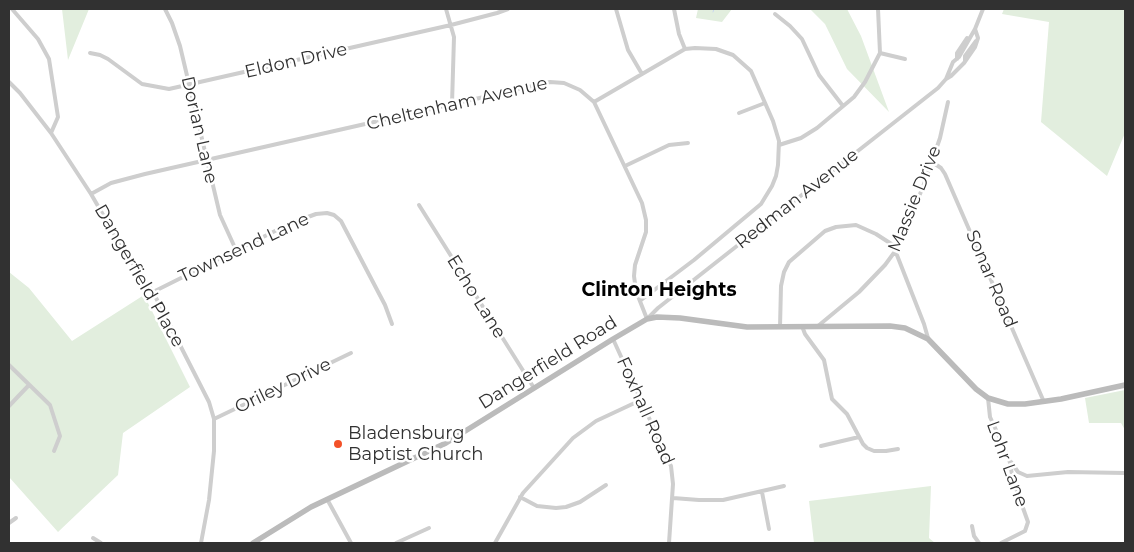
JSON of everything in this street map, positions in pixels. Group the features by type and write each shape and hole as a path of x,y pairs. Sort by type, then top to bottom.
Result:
{"street":[{"path":"12,9 38,39 49,59 58,117 51,132"},
{"name":"Dorian Lane","path":"165,9 172,23 190,84 220,215 236,250"},
{"path":"446,9 455,46 452,104"},
{"name":"Eldon Drive","path":"90,53 108,59 142,84 169,89 451,25 508,9"},
{"path":"616,9 628,50 642,74"},
{"path":"674,9 676,27 685,49"},
{"path":"780,145 808,134 854,98 866,82 880,53 878,9"},
{"path":"946,79 957,59 957,53 975,29 983,9"},
{"path":"775,14 802,39 819,75 843,106"},
{"name":"Redman Avenue","path":"647,320 658,308 938,88 964,63 965,56 978,38 975,29"},
{"path":"594,102 685,49 709,48 722,50 733,55 751,71 777,133 780,145 776,176 761,204 694,260 640,300"},
{"path":"880,53 905,59"},
{"name":"Dangerfield Place","path":"9,82 51,132 91,194 121,246 152,292 201,384 214,420 212,467 201,543"},
{"name":"Cheltenham Avenue","path":"91,194 106,185 118,181 556,82 580,90 594,102 642,204 646,220 643,244 634,271 635,286 647,320"},
{"name":"Massie Drive","path":"818,326 859,292 885,265 896,250 932,162 940,138 948,102"},
{"path":"739,113 765,103"},
{"path":"625,166 669,145 688,143"},
{"name":"Sonar Road","path":"932,162 941,168 945,174 1044,402"},
{"name":"Echo Lane","path":"419,205 534,388"},
{"name":"Townsend Lane","path":"152,292 236,250 302,219 320,213 334,215 341,221 385,306 392,324"},
{"path":"780,327 781,286 786,266 826,231 836,227 856,225 876,234 893,245 928,339"},
{"name":"Dangerfield Road","path":"253,543 311,507 446,443 613,339 647,320 668,317 738,327 898,327 914,331 928,339 965,379 988,398 1014,405 1044,402 1125,385"},
{"path":"802,326 805,334 824,360 832,399 847,414 865,447 870,450 886,451 898,449"},
{"name":"Foxhall Road","path":"613,339 671,466 673,498 669,543"},
{"name":"Oriley Drive","path":"214,420 351,353"},
{"path":"9,365 50,405 60,436 54,451"},
{"path":"9,406 29,385"},
{"name":"Lohr Lane","path":"988,398 990,417 1009,458 1013,480 1028,522 1028,527 1022,534 1001,543"},
{"path":"495,543 520,497 577,434 596,421 641,400"},
{"path":"821,446 859,437"},
{"path":"1009,458 1018,472 1027,476 1068,472 1125,473"},
{"path":"520,497 537,506 566,507 580,502 606,486"},
{"path":"673,498 723,500 784,486"},
{"path":"762,492 769,529"},
{"path":"327,499 350,543"},
{"path":"9,523 16,518"},
{"path":"972,526 974,536 979,543"},
{"path":"396,543 429,528"},
{"path":"93,538 101,543"}],"green space":[{"path":"62,9 89,9 68,60"},
{"path":"698,9 732,9 722,22 696,18"},
{"path":"810,9 847,9 861,36 889,112 847,69 825,24"},
{"path":"1004,9 1125,9 1125,133 1107,176 1041,122 1049,22 1002,14"},
{"path":"9,272 29,288 72,341 144,295 190,387 123,433 118,475 58,532 9,477"},
{"path":"1125,390 1125,430 1121,423 1089,423 1085,398"},
{"path":"931,486 929,538 935,543 814,543 809,501"}],"place":[{"name":"Bladensburg Baptist Church","path":"338,444"}],"district":[{"name":"Clinton Heights","path":"659,290"}]}
